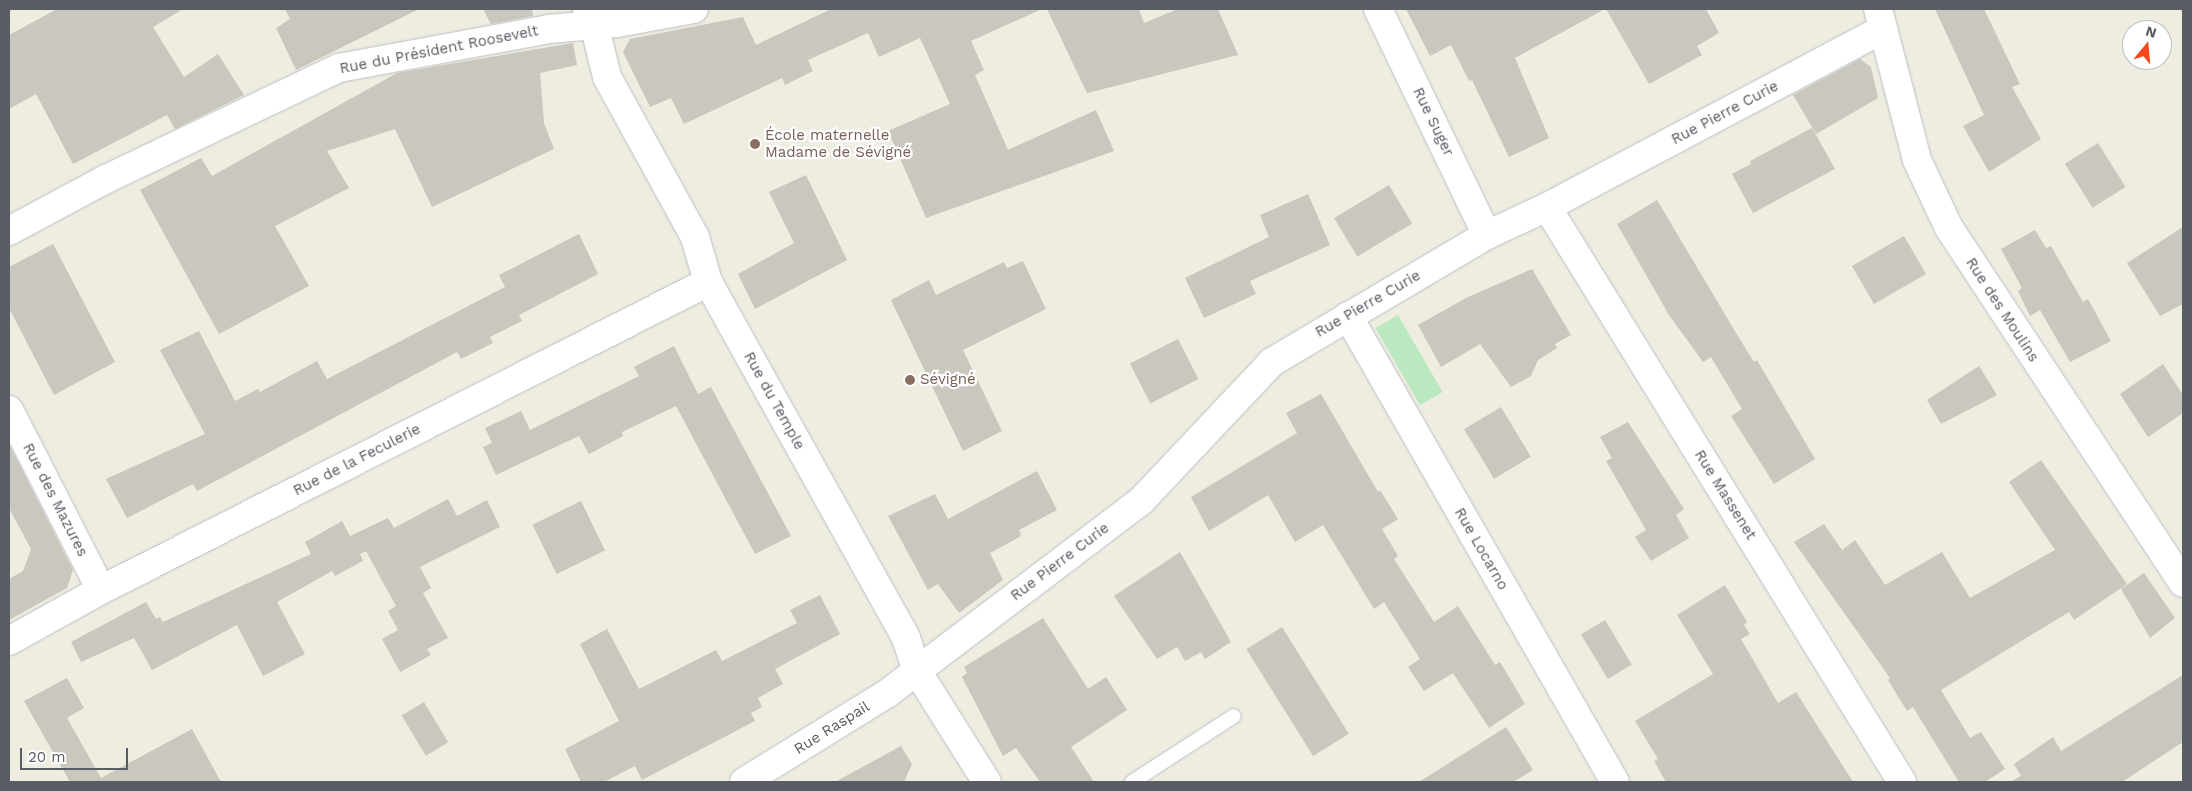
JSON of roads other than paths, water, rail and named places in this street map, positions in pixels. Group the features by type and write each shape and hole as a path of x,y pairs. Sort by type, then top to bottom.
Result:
{"street":[{"name":"Rue du Président Roosevelt","path":"9,231 106,179 339,68 549,29 591,17 694,9"},
{"name":"Rue Suger","path":"1378,9 1487,235"},
{"name":"Rue du Temple","path":"591,17 607,77 694,237 708,282 906,638 917,671 987,782"},
{"name":"Rue Pierre Curie","path":"917,671 1141,501 1272,362 1487,235 1548,207 1881,19"},
{"name":"Rue des Moulins","path":"1881,19 1917,160 1949,228 2183,583"},
{"name":"Rue Massenet","path":"1548,207 1902,782"},
{"name":"Rue de la Feculerie","path":"9,641 101,590 708,282"},
{"name":"Rue Locarno","path":"1348,316 1615,782"},
{"name":"Rue des Mazures","path":"9,410 101,590"},
{"name":"Rue Raspail","path":"744,782 917,671"}],"lane":[{"path":"1132,782 1234,716"}],"place":[{"name":"École maternelle Madame de Sévigné","path":"755,144"},
{"name":"Sévigné","path":"910,380"}]}
